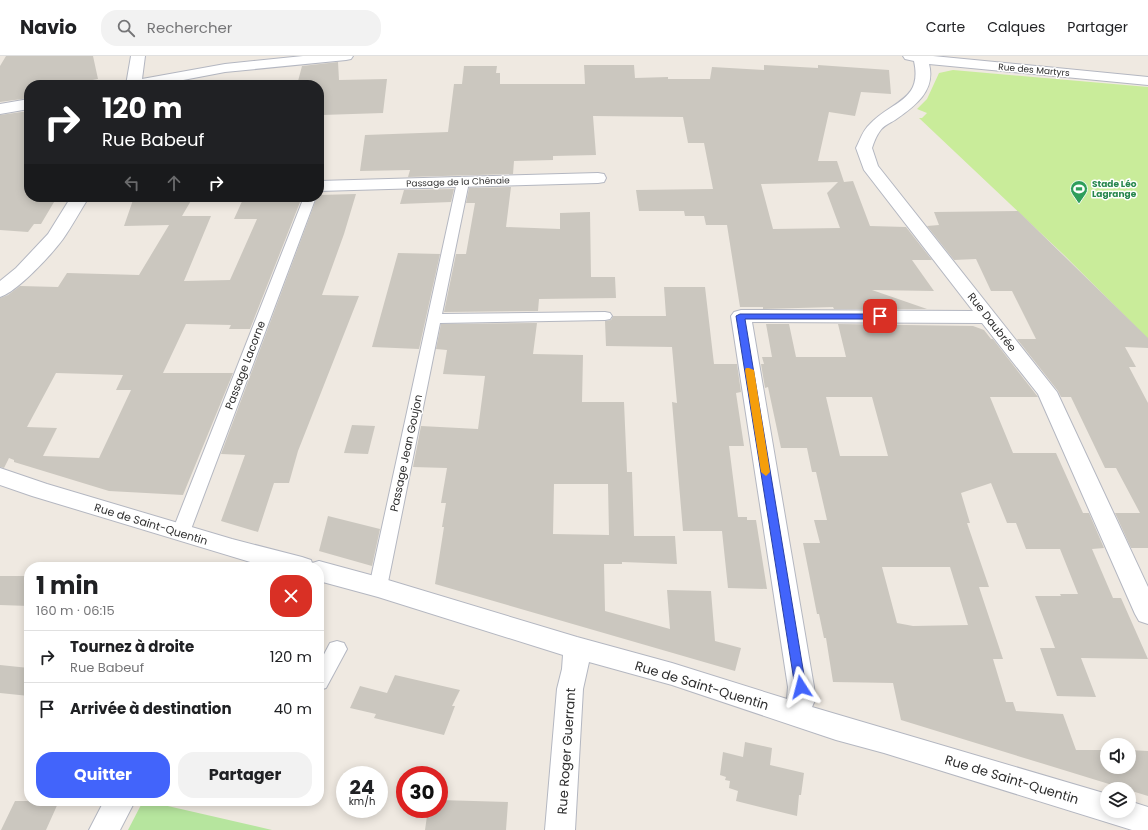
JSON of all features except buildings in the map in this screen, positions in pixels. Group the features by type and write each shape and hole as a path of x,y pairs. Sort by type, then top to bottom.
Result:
{"street":[{"path":"135,80 138,56"},
{"path":"161,80 225,68 302,58 346,56"},
{"name":"Rue des Martyrs","path":"917,57 937,61 1148,81"},
{"name":"Rue Daubrée","path":"917,57 923,68 924,83 912,101 875,127 864,148 870,167 1047,392 1148,614"},
{"path":"0,109 24,105"},
{"name":"Passage de la Chênaie","path":"324,186 598,178"},
{"path":"0,291 23,272 55,237 77,202"},
{"path":"796,714 801,700 801,687 740,316 989,317"},
{"name":"Rue de Saint-Quentin","path":"0,476 40,490 181,532 251,561"},
{"name":"Rue de Saint-Quentin","path":"324,572 378,587 577,648 672,674 836,728 884,740 1100,806"},
{"name":"Rue Roger Guerrant","path":"560,830 570,689 575,669 577,648"},
{"path":"104,830 117,806"},
{"path":"1136,817 1148,821"}],"lane":[{"name":"Passage Jean Goujon","path":"378,587 463,182"},
{"name":"Passage Lacorne","path":"181,532 308,202"},
{"path":"434,319 604,316"},
{"path":"324,673 337,649"}],"green space":[{"name":"Stade Léo Lagrange","path":"953,70 1148,87 1148,339 1064,255 919,118 922,118 927,113 917,109 927,99 939,73"},
{"path":"140,806 168,806 272,830 128,830"}],"slow traffic":[{"path":"749,370 766,472"}],"place":[{"name":"Stade Léo Lagrange","path":"1079,204"}],"route":[{"path":"801,687 740,316 880,316"}]}
